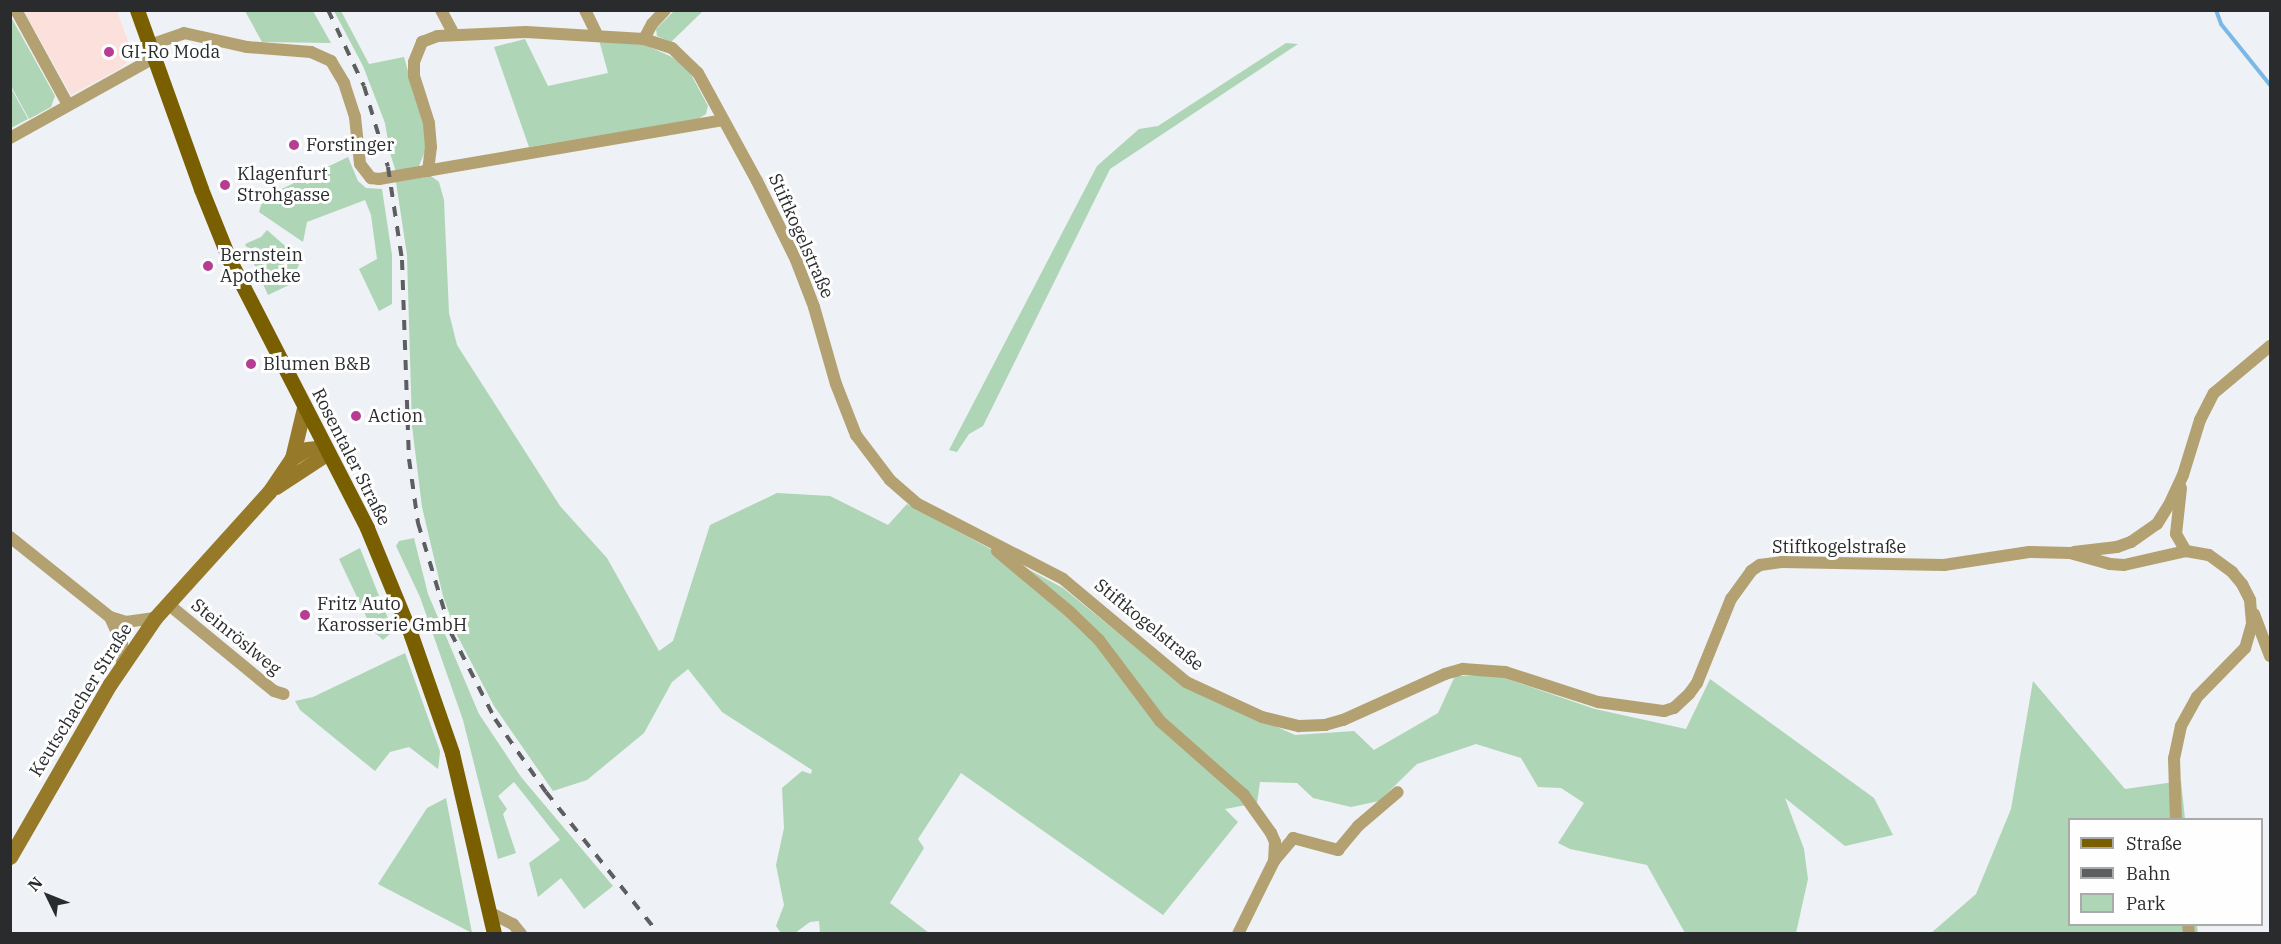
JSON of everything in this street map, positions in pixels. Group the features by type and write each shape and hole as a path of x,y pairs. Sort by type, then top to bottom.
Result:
{"main road":[{"name":"Rosentaler Straße","path":"137,10 201,189 230,261 367,528 432,691 452,753 494,933"},
{"path":"269,492 292,458 304,408"},
{"path":"292,458 307,449 317,448 328,453"},
{"path":"269,492 328,453"},
{"name":"Keutschacher Straße","path":"10,857 140,638 155,618 269,492"}],"street":[{"path":"16,10 68,105"},
{"path":"441,10 454,34"},
{"path":"585,10 597,35"},
{"path":"644,39 652,24 665,10"},
{"name":"Stiftkogelstraße","path":"428,171 430,133 414,76 414,62 422,42 438,36 492,32 597,35 644,39 672,48 685,58 698,73 796,260 814,307 836,384 856,435 890,480 916,503 1063,579 1186,682 1262,717 1299,726 1325,725 1343,720 1445,674 1463,669 1505,672 1598,702 1664,711 1674,708 1689,694 1697,682 1731,599 1751,571 1760,565 1782,562 1944,565 2015,552 2070,553 2110,564 2124,565 2186,551 2209,555 2232,572 2250,600 2271,656"},
{"path":"10,138 184,33 247,46 301,50 331,61 344,82 355,117 360,164 365,173 379,179 723,120"},
{"path":"2070,553 2117,547 2142,536 2164,515 2183,475 2200,420 2214,393 2271,346"},
{"path":"2183,475 2176,534 2186,551"},
{"path":"10,537 117,622 131,639 140,638"},
{"path":"982,538 1070,612 1099,640 1160,721 1244,795 1271,833 1275,842 1274,861"},
{"name":"Steinröslweg","path":"168,604 274,691 284,694"},
{"path":"2176,818 2174,758 2181,726 2197,697 2245,648 2253,610"},
{"path":"117,622 155,618"},
{"path":"117,622 122,644 122,665"},
{"path":"1271,833 1338,850 1358,826 1398,792"},
{"path":"1238,933 1274,861 1293,838"},
{"path":"489,912 517,929"}],"shaded area":[{"path":"24,11 117,11 133,55 121,68 71,95"}],"green space":[{"path":"245,11 313,11 331,43 262,42"},
{"path":"334,11 341,11 369,64 404,57 425,130 426,149 419,166 396,172 385,123 363,66"},
{"path":"674,11 703,11 671,42 657,36 656,29"},
{"path":"11,17 55,96 51,107 29,119 11,86"},
{"path":"525,39 548,86 608,73 599,40 645,45 670,56 687,67 708,106 706,114 698,119 529,147 494,47"},
{"path":"1286,43 1298,44 1110,169 983,426 969,434 957,452 949,450 1097,166 1139,129 1158,126"},
{"path":"11,88 28,119 10,128"},
{"path":"348,157 358,181 366,188 382,189 392,255 392,304 379,311 359,269 377,259 371,215 365,200 307,222 303,242 259,212 263,198"},
{"path":"431,176 439,182 444,200 449,313 457,345 560,506 607,558 659,651 673,641 710,525 777,493 830,496 888,525 907,504 1063,588 1181,684 1295,735 1354,731 1374,750 1438,713 1455,676 1498,676 1595,709 1686,729 1710,679 1874,798 1893,835 1845,846 1785,798 1804,849 1808,879 1796,933 1685,933 1647,865 1570,849 1558,843 1584,803 1561,788 1538,787 1521,758 1476,744 1417,764 1379,801 1351,807 1313,798 1297,783 1260,782 1257,803 1225,809 1238,822 1163,915 961,773 918,839 924,848 890,903 929,933 820,933 819,921 810,922 795,933 781,933 776,926 784,905 776,865 784,828 782,788 802,771 811,774 812,770 722,712 688,669 672,682 644,733 587,780 553,791 494,706 457,635 443,596 422,507 412,426 407,255 396,182"},
{"path":"267,230 293,253 299,265 289,285 268,295 245,244 261,237"},
{"path":"414,538 428,594 479,714 521,777 613,886 584,909 561,878 538,897 529,863 560,840 514,782 498,796 507,809 503,814 516,853 498,859 463,720 420,597 396,546 399,541"},
{"path":"360,548 389,621 391,633 383,640 373,631 339,559"},
{"path":"405,653 440,751 438,769 409,747 390,752 375,771 300,710 295,701 313,697"},
{"path":"2033,681 2125,789 2181,781 2185,818 2068,818 2068,926 2197,926 2198,933 1930,934 1976,894 2011,809"},
{"path":"446,798 472,933 378,884 427,808"}],"waterway":[{"path":"2216,10 2221,24 2270,85"}],"railway":[{"path":"328,10 364,86 388,167 402,260 409,459 418,523 451,633 495,719 546,792 659,934"}],"place":[{"name":"GI-Ro Moda","path":"109,52"},
{"name":"Forstinger","path":"294,145"},
{"name":"Klagenfurt Strohgasse","path":"225,185"},
{"name":"Bernstein Apotheke","path":"208,266"},
{"name":"Blumen B&B","path":"251,364"},
{"name":"Action","path":"356,416"},
{"name":"Fritz Auto Karosserie GmbH","path":"305,615"}]}
